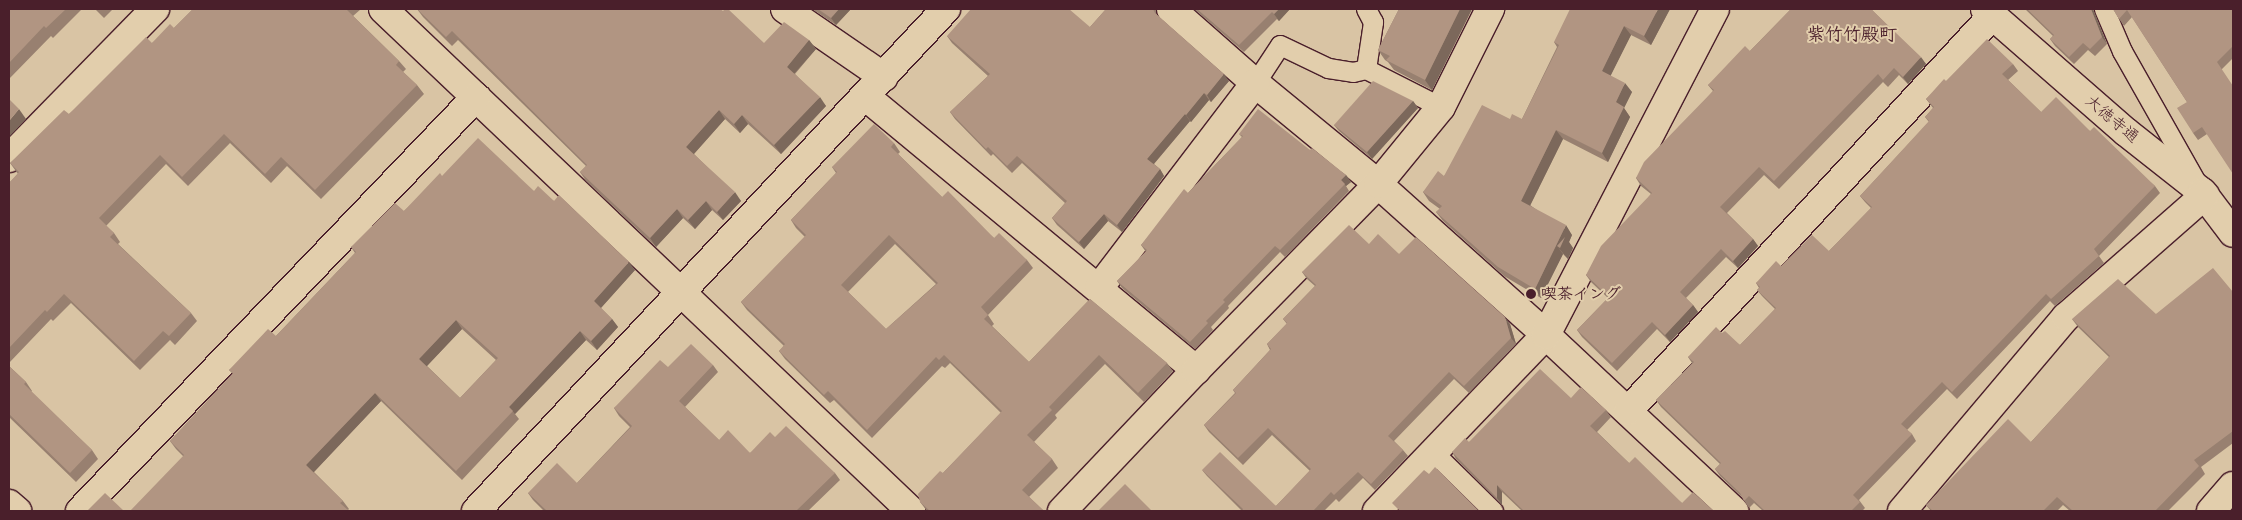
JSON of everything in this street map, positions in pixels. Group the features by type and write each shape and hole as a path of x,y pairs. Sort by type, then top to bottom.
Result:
{"street":[{"path":"9,158 156,9"},
{"path":"383,9 911,511"},
{"path":"785,9 874,86 1099,288 1196,370"},
{"path":"488,507 681,292 946,9"},
{"path":"1171,9 1255,83 1378,184 1546,335 1734,511"},
{"path":"1062,511 1196,370 1378,184 1441,108 1490,9"},
{"path":"1378,511 1546,335 1715,9"},
{"path":"1628,411 1989,12"},
{"name":"大徳寺通","path":"1989,12 2126,132 2203,194 2233,233"},
{"path":"1099,288 1255,83"},
{"path":"80,511 476,97"},
{"path":"1902,511 2066,317 2203,194"},
{"path":"2211,511 2233,486"},
{"path":"9,504 17,511"}],"lane":[{"path":"1366,9 1373,22 1366,69"},
{"path":"2104,9 2122,51 2203,194"},
{"path":"1255,83 1280,46 1328,68 1353,72 1366,69 1441,108"},
{"path":"1434,453 1493,511"}],"building":[{"path":"9,9 66,9 46,28 44,26 9,63"},
{"path":"193,9 346,9 399,61 396,65 417,85 315,190 281,157 265,174 224,134 182,177 160,155 99,218 114,233 110,237 191,313 169,336 163,331 134,361 64,294 47,312 45,310 9,348 9,183 19,172 10,163 64,110 69,114 146,37 152,43 170,24 174,28"},
{"path":"417,9 720,9 723,11 728,9 764,43 784,22 809,40 787,67 820,97 774,145 742,115 734,124 719,110 686,147 735,192 717,212 706,201 688,220 677,209 650,238 580,172 587,165 452,31 446,37"},
{"path":"818,9 839,9 831,18"},
{"path":"971,9 1069,9 1090,27 1106,9 1153,9 1155,13 1224,74 1207,95 1204,93 1147,159 1160,169 1117,225 1104,214 1079,242 1052,218 1067,201 1017,156 1007,166 988,147 986,149 950,112 990,74 947,36"},
{"path":"1197,9 1279,9 1274,14 1272,12 1239,45"},
{"path":"1399,9 1460,9 1425,80 1386,60 1390,56 1378,50"},
{"path":"1570,9 1658,9 1644,36 1624,26 1602,71 1625,83 1616,102 1624,107 1602,153 1556,130 1521,201 1566,225 1535,289 1498,267 1436,212 1442,206 1423,192 1438,171 1444,176 1482,105 1510,119 1512,114 1522,119 1559,45 1554,42"},
{"path":"1791,9 1871,9 1921,57 1903,77 1894,68 1883,80 1878,74 1774,181 1759,167 1720,207 1753,239 1733,261 1721,249 1680,292 1693,305 1665,335 1652,322 1612,363 1577,330 1609,297 1586,275 1601,246 1652,193 1636,178 1644,162 1714,90 1708,85 1745,46 1750,51"},
{"path":"2027,9 2091,9 2102,37 2090,49 2083,43 2069,57 2050,39 2054,35"},
{"path":"2113,9 2233,9 2233,46 2217,62 2233,86 2233,174 2202,127 2193,133 2177,108 2187,102 2127,10 2119,19"},
{"path":"1987,39 2013,64 2002,74 2041,112 2056,97 2090,131 2094,127 2155,186 2094,249 2099,256 2051,299 2046,294 1952,392 1942,382 1901,424 1912,434 1853,495 1860,502 1851,511 1765,511 1749,496 1744,501 1740,493 1715,469 1721,463 1656,400 1694,362 1688,357 1716,327 1722,333 1725,331 1740,345 1776,308 1757,290 1760,287 1756,283 1776,261 1781,266 1812,235 1829,251 1872,207 1860,196 1929,121 1925,117 1934,107 1926,99 1944,79 1946,81"},
{"path":"1373,81 1413,101 1367,152 1334,125"},
{"path":"9,99 19,109 9,121"},
{"path":"1258,109 1310,150 1312,148 1346,175 1341,180 1345,184 1280,250 1275,246 1223,300 1225,302 1206,321 1208,323 1190,342 1117,281 1147,250 1141,245 1184,189 1188,193 1243,136 1239,134"},
{"path":"874,124 894,143 891,147 942,197 948,191 994,238 999,233 1027,260 981,307 988,315 984,319 1029,362 1090,299 1167,363 1138,393 1099,355 1049,407 1052,410 1027,435 1052,459 1022,490 1044,511 930,511 920,502 918,494 940,471 943,473 1002,411 944,355 939,360 936,357 867,430 828,391 824,395 779,351 785,344 741,302 806,235 791,220 837,172 832,167","holes":["889,235 938,283 886,329 841,285"]},
{"path":"478,138 534,191 538,186 554,201 559,195 629,262 594,301 612,319 591,341 580,331 509,407 513,411 456,471 375,393 306,465 343,501 340,503 349,511 130,511 184,455 170,441 233,373 229,370 268,329 276,336 356,252 351,247 395,203 404,211 440,173 442,176","holes":["456,320 498,358 460,398 419,359"]},
{"path":"1349,225 1369,244 1378,234 1399,254 1416,237 1505,317 1511,338 1464,386 1449,372 1388,436 1403,450 1371,484 1358,472 1334,495 1331,492 1313,511 1242,511 1243,509 1202,470 1220,452 1276,506 1311,469 1268,428 1238,458 1204,425 1236,393 1233,390 1271,349 1267,344 1287,323 1283,319 1316,285 1302,272"},
{"path":"1565,237 1560,248 1557,246"},
{"path":"2213,268 2233,292 2233,431 2194,460 2199,466 2155,511 2073,511 2057,497 2043,511 1933,511 1926,505 2008,419 2031,442 2110,356 2072,319 2118,279 2156,314"},
{"path":"691,344 713,365 679,401 719,440 728,430 750,453 770,432 775,437 786,426 835,473 796,511 547,511 528,493 557,463 577,483 632,426 614,408 660,360 668,367"},
{"path":"9,366 26,382 24,384 92,450 70,473 9,414"},
{"path":"1540,369 1571,398 1581,387 1606,410 1590,426 1629,463 1635,457 1682,503 1693,492 1714,511 1524,511 1497,485 1497,498 1452,452 1465,438 1469,442"},
{"path":"1435,467 1479,511 1400,511 1392,503 1424,470 1429,474"},
{"path":"1125,484 1152,511 1098,511"},
{"path":"105,493 124,511 87,511"}],"place":[{"name":"喫茶イング","path":"1531,294"}],"district":[{"name":"紫竹竹殿町","path":"1852,34"}]}
